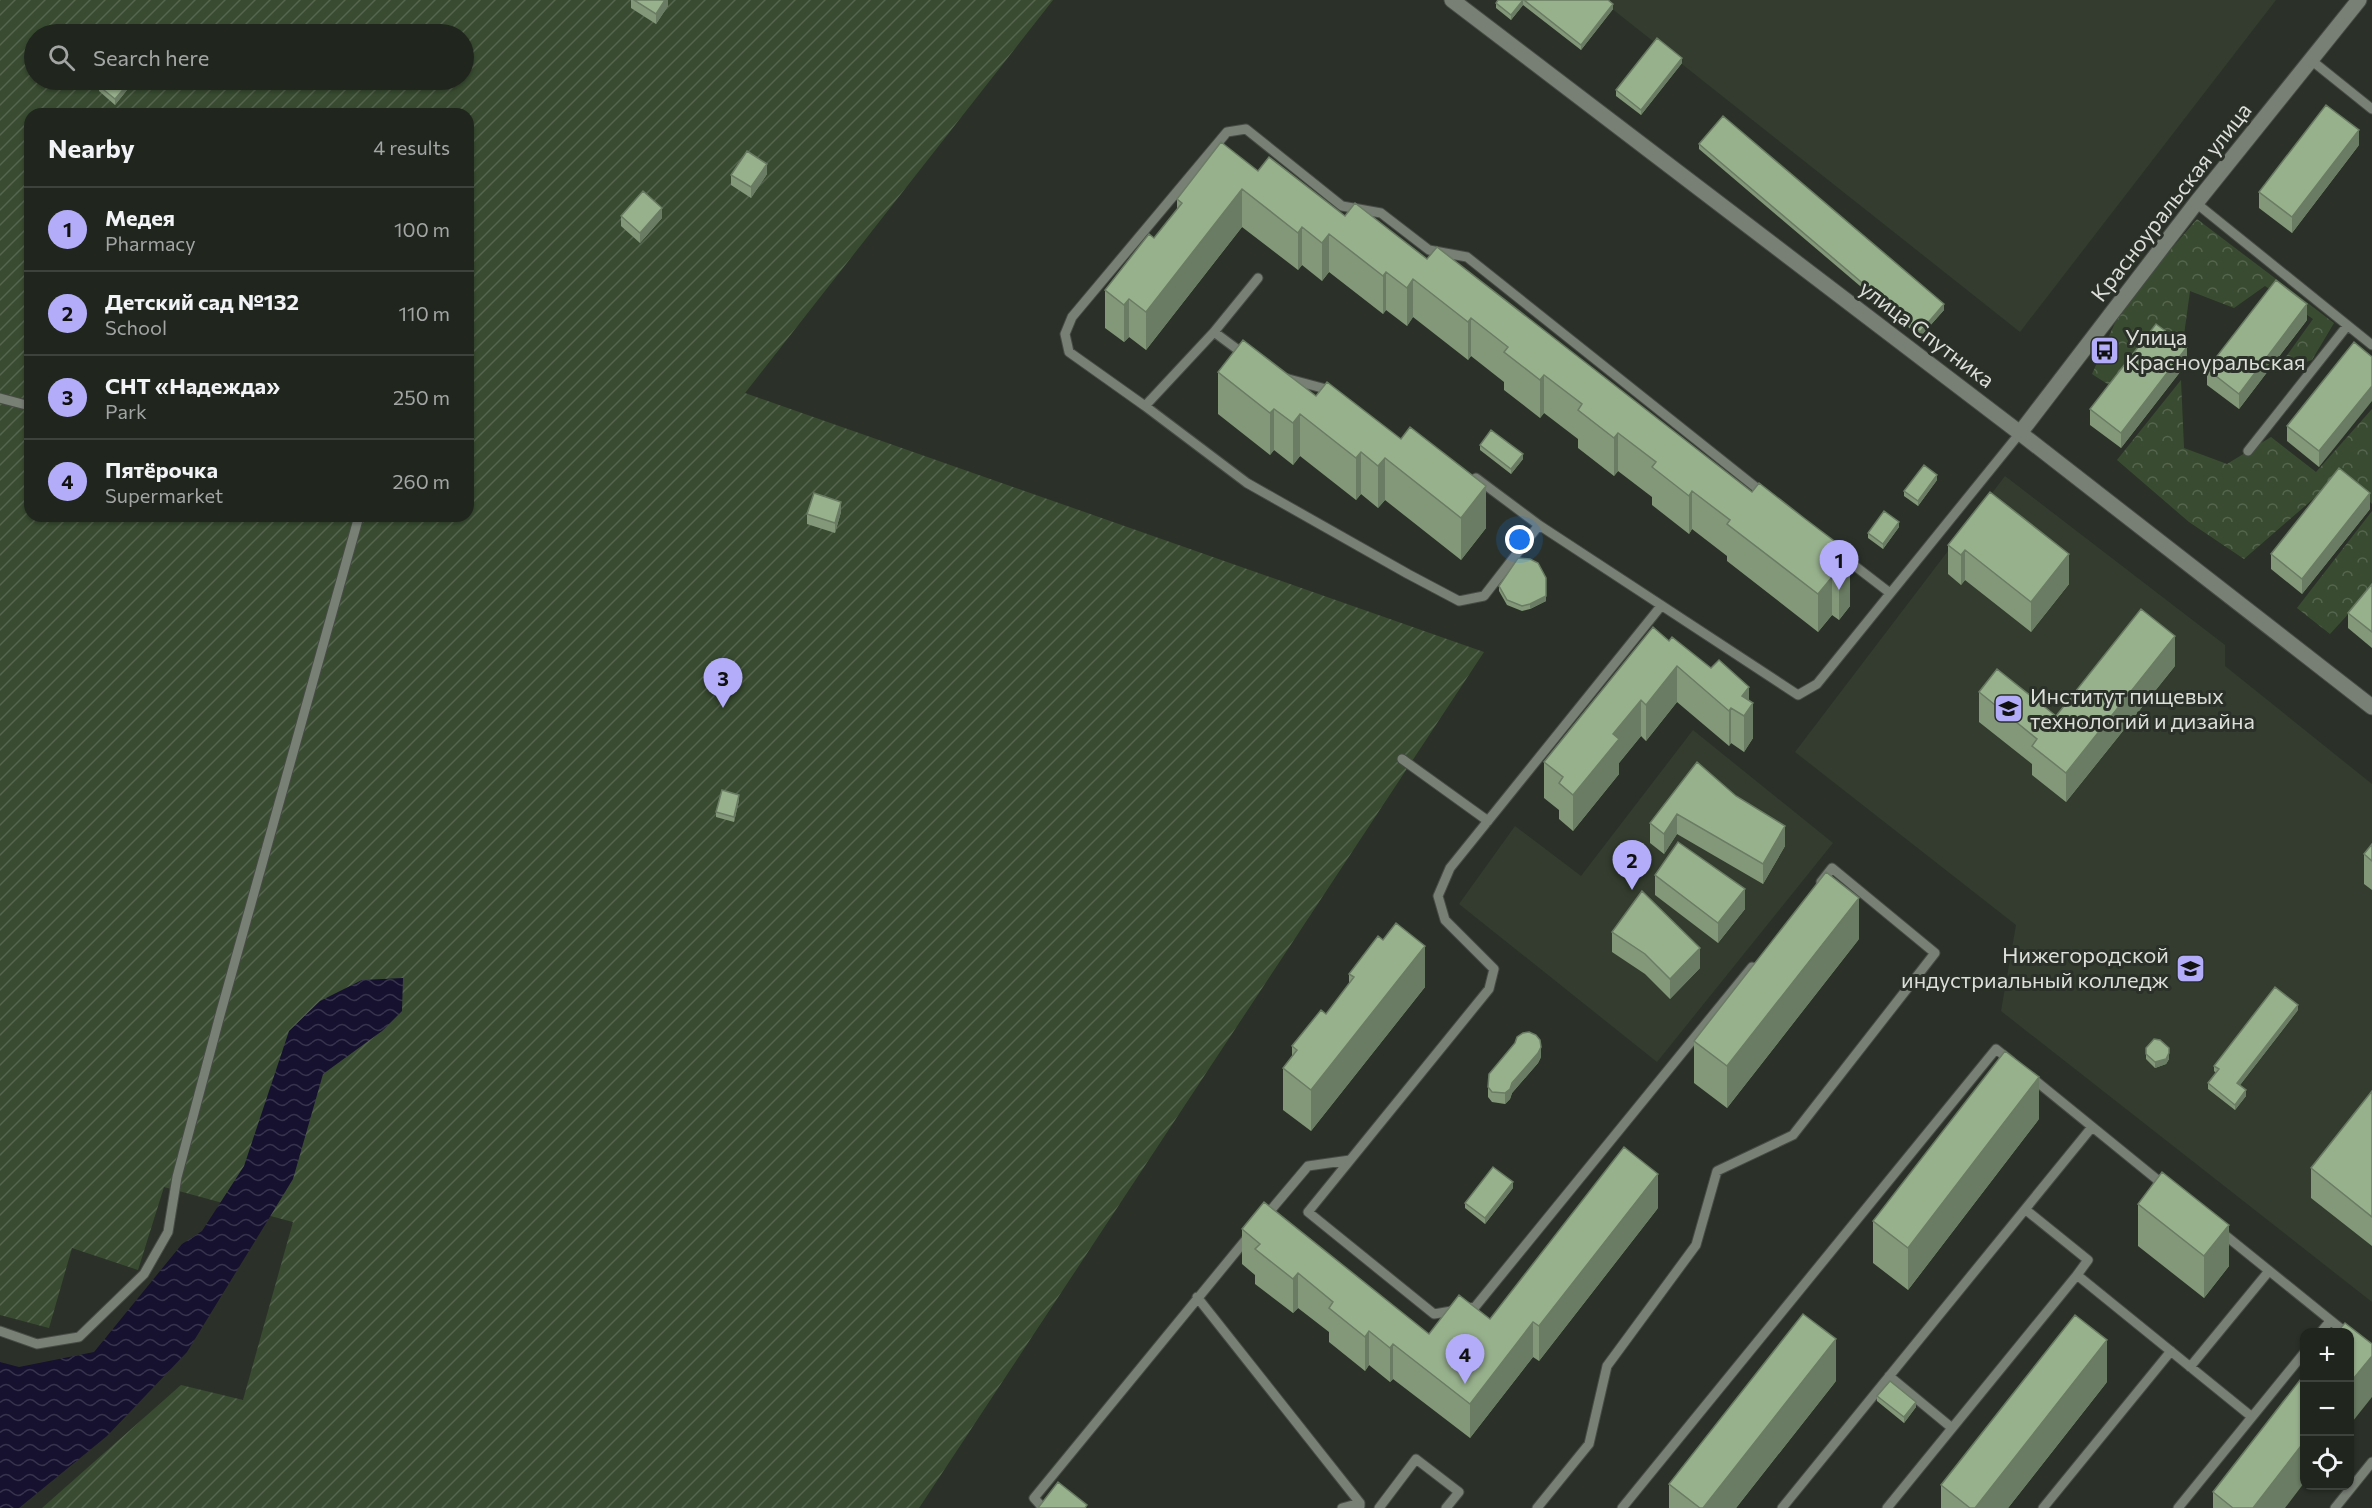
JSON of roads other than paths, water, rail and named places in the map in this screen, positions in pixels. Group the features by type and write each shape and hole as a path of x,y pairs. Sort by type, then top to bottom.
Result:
{"street":[{"name":"улица Спутника","path":"1452,0 2020,433 2372,707"},
{"name":"Красноуральская улица","path":"2020,433 2196,203 2360,0"}],"lane":[{"path":"2312,60 2372,109"},
{"path":"1539,525 1484,596 1459,601 1247,483 1069,352 1065,334 1072,317 1227,132 1246,129 1341,206 1381,213 1429,250 1467,257 1770,498"},
{"path":"2196,203 2372,345"},
{"path":"1145,406 1214,332 1258,278"},
{"path":"2248,451 2347,326"},
{"path":"1214,332 1251,360"},
{"path":"1270,374 1326,389 1335,396"},
{"path":"0,398 24,404"},
{"path":"1463,469 1539,525 1798,695 1817,684 2020,433"},
{"path":"0,1331 37,1344 79,1337 144,1274 168,1232 177,1177 216,1027 357,522"},
{"path":"1834,549 1890,593"},
{"path":"1661,606 1450,868 1438,896 1445,920 1494,969 1489,989 1308,1212 1434,1314 1475,1307 1758,959"},
{"path":"1402,759 1488,821"},
{"path":"1537,1508 1589,1444 1607,1366 1696,1245 1717,1171 1793,1136 1935,953 1832,868 1818,886"},
{"path":"1622,1508 1996,1049 2170,1191"},
{"path":"1782,1508 2092,1127"},
{"path":"1042,1508 1034,1498 1197,1297 1308,1166 1350,1160"},
{"path":"1887,1508 2088,1260 2026,1210"},
{"path":"2215,1227 2340,1328"},
{"path":"2190,1367 2269,1271"},
{"path":"2077,1275 2252,1417"},
{"path":"1197,1297 1360,1505 1342,1508"},
{"path":"2324,1328 2330,1321"},
{"path":"2043,1508 2171,1351"},
{"path":"2178,1508 2300,1358"},
{"path":"1889,1376 1952,1428"},
{"path":"1379,1508 1416,1459 1459,1492 1446,1508"},
{"path":"2335,1508 2372,1462"}],"water":[{"path":"403,978 402,1011 382,1031 323,1074 293,1179 187,1352 107,1436 19,1508 0,1508 0,1362 19,1367 94,1352 182,1244 202,1231 244,1166 289,1031 320,1001 362,980"}],"place":[{"name":"Улица Красноуральская","path":"2104,350"},
{"name":"Медея","path":"1839,590"},
{"name":"СНТ «Надежда»","path":"723,708"},
{"name":"Институт пищевых технологий и дизайна","path":"2009,709"},
{"name":"Детский сад №132","path":"1632,890"},
{"name":"Нижегородской индустриальный колледж","path":"2190,968"},
{"name":"Пятёрочка","path":"1465,1384"}]}
